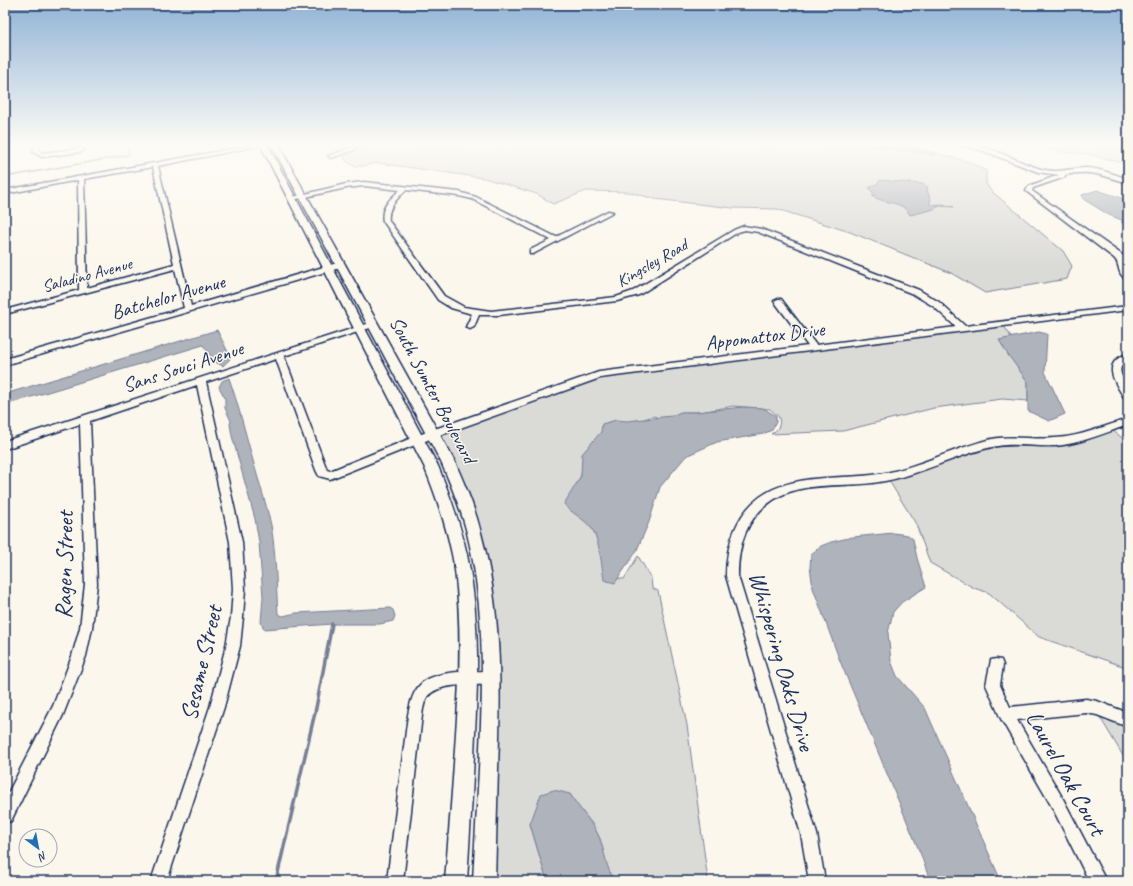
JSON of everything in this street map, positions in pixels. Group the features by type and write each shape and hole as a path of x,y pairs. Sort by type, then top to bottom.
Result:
{"main road":[{"name":"South Sumter Boulevard","path":"290,185 340,265 373,324 425,437 450,515 460,554 468,617 469,679 456,881"},
{"name":"South Sumter Boulevard","path":"292,185 328,269 360,328 425,437 459,485 470,516 478,547 489,617 491,678 484,881"}],"street":[{"path":"5,192 41,185"},
{"path":"81,185 83,291"},
{"path":"160,185 188,309"},
{"path":"297,197 357,185"},
{"path":"379,185 469,196 556,240"},
{"path":"1035,185 1029,188 1030,193 1128,262"},
{"name":"Kingsley Road","path":"406,188 387,208 385,215 386,221 441,298 453,306 476,313 499,313 627,297 636,293 736,231 749,228 759,230 916,292 936,304 963,329"},
{"path":"533,252 610,212"},
{"path":"1118,256 1122,260 1128,278"},
{"name":"Batchelor Avenue","path":"5,362 340,265"},
{"name":"Saladino Avenue","path":"5,312 177,266"},
{"path":"778,301 813,348"},
{"name":"Appomattox Drive","path":"279,354 323,473 330,475 425,437 599,375 1128,308"},
{"path":"470,327 476,313"},
{"name":"Sans Souci Avenue","path":"5,445 373,324"},
{"path":"1128,357 1120,361 1115,371 1117,378 1128,397"},
{"name":"Sesame Street","path":"159,881 217,707 229,661 237,617 239,574 236,542 201,380"},
{"name":"Ragen Street","path":"5,815 64,694 84,636 90,600 85,418"},
{"name":"Whispering Oaks Drive","path":"818,881 809,834 732,576 733,551 738,532 743,523 763,501 778,492 787,489 816,483 868,480 889,477 993,443 1015,441 1055,442 1069,440 1128,422"},
{"path":"996,665 993,685 1006,714"},
{"path":"395,881 418,700 425,690 445,680 491,678"},
{"name":"Laurel Oak Court","path":"1098,881 1057,802 1006,714 1086,706 1097,708 1128,720"}],"shaded area":[{"path":"508,185 987,185 990,190 1063,251 1072,266 1067,279 985,293 951,273 850,232 777,209 733,208 655,199 629,192 586,191 553,204 537,194"},
{"path":"874,185 925,185 928,187 927,190 931,201 929,203 932,205 941,204 954,207 940,206 931,210 910,215 907,210 898,205 872,196 875,195 869,188"},
{"path":"1097,190 1128,200 1128,226 1121,222 1124,221 1109,215 1083,199 1082,195"},
{"path":"1004,326 1012,338 1000,341 1028,382 1028,401 1002,399 934,408 843,431 771,434 778,427 780,420 779,417 770,409 733,406 701,412 682,412 666,420 653,416 632,423 582,472 571,499 588,517 613,578 624,579 638,556 651,578 652,588 658,591 687,725 708,881 614,881 606,865 600,839 593,825 578,807 570,794 530,824 547,881 491,881 495,616 438,435 601,378"},
{"path":"217,330 230,359 223,366 215,362 203,345 5,405 5,394"},
{"path":"1039,332 1047,334 1045,372 1065,414 1049,421 1028,411 1028,382 999,340"},
{"path":"229,378 271,525 275,558 278,614 283,616 296,613 390,608 393,610 395,616 393,621 380,624 332,624 264,629 261,622 263,597 259,542 255,519 232,436 231,421 225,408 225,398 219,387 222,381"},
{"path":"743,407 763,408 776,416 776,422 772,430 763,434 717,442 686,456 660,487 649,522 636,552 615,583 604,580 597,539 592,529 564,504 581,476 582,454 601,432 602,424 616,420 627,421 671,416 681,412 696,412"},
{"path":"1109,428 1128,442 1128,668 1039,637 989,593 974,588 930,563 916,524 886,476 933,467 961,453 994,444 1060,441"},
{"path":"893,533 908,535 913,539 926,587 902,602 893,612 888,633 891,661 897,676 925,708 1001,881 930,881 921,855 840,661 813,588 810,567 811,554 821,546 853,537"},
{"path":"1098,714 1128,725 1128,764"},
{"path":"554,790 570,794 594,827 600,839 607,865 614,881 547,881 530,824 541,794"}],"waterway":[{"path":"276,881 316,708 332,624"}]}
